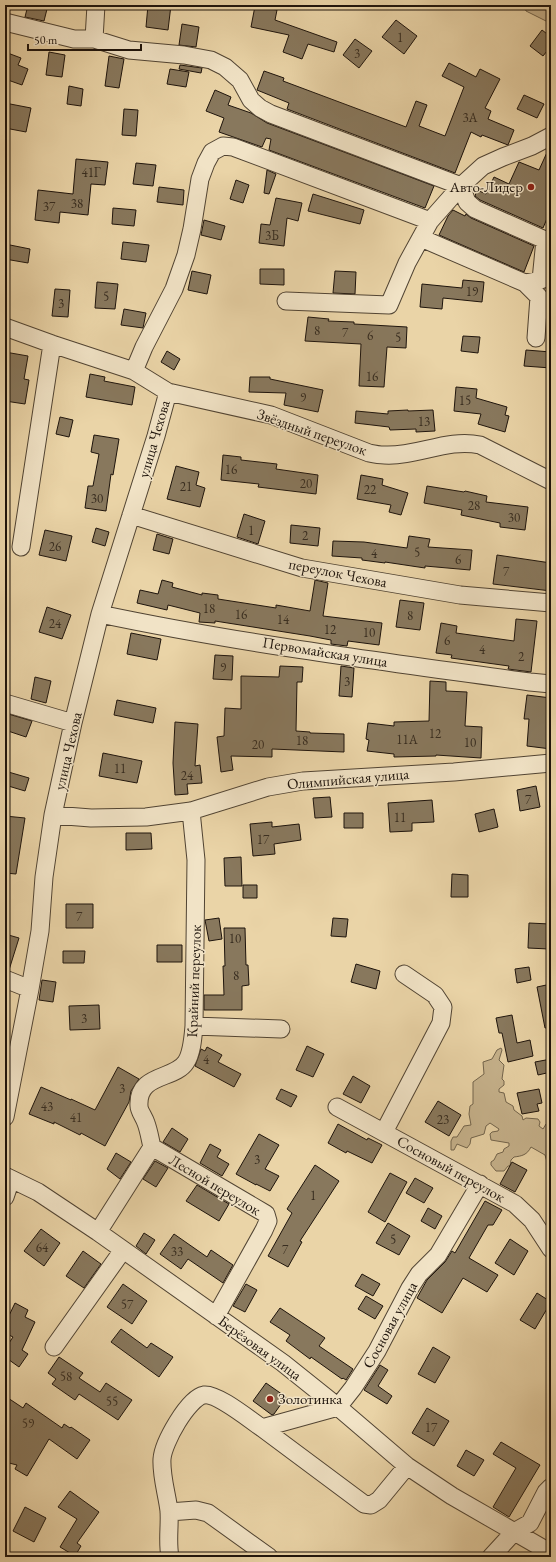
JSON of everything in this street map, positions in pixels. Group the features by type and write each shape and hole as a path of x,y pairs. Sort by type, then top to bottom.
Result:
{"street":[{"path":"94,39 96,5"},
{"path":"5,22 74,39 94,39 129,50 184,55 211,60 225,67 240,80 251,100 260,108 271,114 461,186 467,202 475,209"},
{"path":"286,301 389,306 407,263 430,220 461,186 483,166 532,146 551,136"},
{"path":"134,371 174,289 186,255 200,179 212,152 223,146 233,147 430,220"},
{"path":"448,200 475,209 548,240 541,280 525,283"},
{"path":"421,238 525,283 539,297 536,338"},
{"name":"Звёздный переулок","path":"5,327 134,371 168,392 271,415 355,448 384,456 407,454 460,442 480,445 551,481"},
{"path":"21,547 52,344"},
{"name":"улица Чехова","path":"5,1117 40,931 44,876 53,815 100,614 168,392"},
{"name":"переулок Чехова","path":"131,515 302,568 460,595 551,603"},
{"name":"Первомайская улица","path":"100,614 180,630 551,684"},
{"path":"5,703 74,723"},
{"name":"Олимпийская улица","path":"53,815 91,818 146,817 191,811 268,787 303,781 454,772 551,763"},
{"name":"Крайний переулок","path":"152,1147 147,1127 139,1107 140,1097 146,1086 158,1078 177,1070 186,1063 192,1046 194,1026 196,860 191,811"},
{"path":"384,1132 441,1024 443,1007 435,995 404,974"},
{"path":"5,979 30,989"},
{"path":"194,1026 281,1029"},
{"name":"Сосновый переулок","path":"337,1107 515,1204 532,1220 551,1249"},
{"name":"Лесной переулок","path":"98,1232 152,1147 266,1214 268,1221 264,1230 216,1316"},
{"path":"5,1197 8,1178"},
{"name":"Берёзовая улица","path":"8,1178 38,1192 98,1232 283,1363 338,1407 407,1466 452,1496 551,1553"},
{"name":"Сосновая улица","path":"338,1407 353,1388 377,1351 410,1288 419,1274 438,1255 480,1184"},
{"path":"54,1347 124,1250"},
{"path":"170,1557 168,1548 169,1512 162,1461 163,1452 166,1442 176,1424 195,1399 205,1394 218,1398 262,1428 364,1504 371,1505 379,1500 407,1466"},
{"path":"262,1428 338,1407"},
{"path":"491,1557 514,1532 530,1523 546,1492 551,1487"},
{"path":"169,1512 196,1510 208,1513 269,1557"}],"shaded area":[{"path":"524,5 551,5 551,26 546,21 526,11"},
{"path":"501,1048 502,1050 499,1060 504,1065 502,1079 504,1081 504,1085 499,1089 499,1092 504,1093 506,1102 513,1106 514,1110 522,1116 523,1120 526,1118 538,1119 540,1122 539,1126 543,1129 546,1124 551,1124 551,1165 547,1162 545,1155 531,1147 524,1155 514,1157 511,1160 510,1166 508,1166 504,1171 496,1171 491,1165 491,1162 497,1154 503,1152 504,1149 509,1146 509,1143 491,1140 490,1134 498,1131 499,1129 490,1123 486,1126 484,1134 471,1138 470,1144 467,1148 457,1144 454,1150 451,1150 451,1141 453,1137 457,1137 464,1126 471,1125 469,1114 470,1106 473,1104 473,1082 484,1074 483,1062 492,1059 497,1050"}],"building":[{"path":"28,5 48,5 44,21 25,17"},
{"path":"148,5 171,5 168,30 146,27"},
{"path":"255,6 277,10 275,20 337,42 334,52 308,44 302,59 283,52 289,35 251,27"},
{"path":"396,20 417,36 404,54 382,37"},
{"path":"182,24 199,27 196,47 179,45"},
{"path":"542,30 551,37 551,46 543,56 530,46"},
{"path":"355,39 372,51 359,68 343,55"},
{"path":"5,52 21,58 18,65 28,69 22,85 5,79"},
{"path":"49,52 65,55 62,77 46,75"},
{"path":"109,56 124,59 119,88 105,86"},
{"path":"449,63 476,77 480,69 500,79 485,108 491,111 488,119 514,130 508,145 482,135 481,137 471,132 455,173 287,109 289,103 257,90 264,71 284,78 283,81 406,127 416,101 427,105 419,126 445,136 464,87 442,76"},
{"path":"180,65 202,68 201,73 179,69"},
{"path":"170,69 189,72 186,87 167,84"},
{"path":"69,86 83,89 81,106 67,104"},
{"path":"215,90 231,97 228,105 251,113 267,123 434,186 425,208 269,150 271,139 266,138 262,147 219,132 224,118 206,111"},
{"path":"524,95 544,104 537,118 517,109"},
{"path":"5,103 31,108 26,132 5,128"},
{"path":"124,109 138,110 136,136 122,135"},
{"path":"551,147 551,209 543,228 480,200 475,196 477,190 486,194 494,177 509,184 519,162 539,170 549,148"},
{"path":"76,159 108,162 105,185 91,184 88,215 60,212 59,223 35,220 38,190 73,194"},
{"path":"136,163 156,165 153,186 133,184"},
{"path":"267,170 276,174 269,194 264,193"},
{"path":"236,180 249,185 243,203 230,199"},
{"path":"159,187 184,190 183,205 157,202"},
{"path":"313,194 364,210 360,224 308,211"},
{"path":"276,198 302,203 298,221 287,218 284,246 259,243 261,224 270,225"},
{"path":"113,208 136,210 134,226 112,224"},
{"path":"453,210 465,216 466,214 471,218 534,246 524,272 439,235 448,216"},
{"path":"204,220 225,226 221,240 201,235"},
{"path":"123,242 149,245 146,262 121,259"},
{"path":"5,244 30,249 28,263 5,259"},
{"path":"260,269 284,269 284,285 260,284"},
{"path":"192,271 211,275 207,294 188,290"},
{"path":"335,271 356,272 355,294 333,293"},
{"path":"463,280 484,282 482,302 443,298 442,309 420,307 422,284 462,288"},
{"path":"97,282 118,284 115,309 95,308"},
{"path":"55,289 70,290 68,317 52,316"},
{"path":"124,309 146,313 143,328 121,325"},
{"path":"308,317 329,319 328,321 354,322 354,324 407,327 406,348 387,347 384,387 359,386 361,344 305,341"},
{"path":"463,336 480,337 478,353 461,351"},
{"path":"526,350 551,352 551,368 524,366"},
{"path":"167,351 180,359 174,370 161,362"},
{"path":"5,352 28,356 24,379 29,380 25,404 5,401"},
{"path":"90,374 105,377 104,381 135,387 132,405 86,397"},
{"path":"250,377 270,377 270,379 323,390 318,412 284,405 286,393 249,392"},
{"path":"456,387 477,389 476,398 507,407 505,415 509,416 505,432 478,424 481,414 454,411"},
{"path":"433,410 435,431 416,432 416,429 390,430 389,427 355,423 356,411 388,414 388,411"},
{"path":"60,417 73,420 69,437 56,434"},
{"path":"94,435 119,439 113,475 111,474 106,511 85,508 88,486 93,486 99,454 91,452"},
{"path":"223,455 241,457 241,460 277,464 276,469 318,475 316,494 258,487 259,484 221,480"},
{"path":"176,466 199,472 196,485 205,488 200,507 167,499"},
{"path":"361,475 383,479 382,485 408,493 401,515 389,512 391,505 357,499"},
{"path":"427,486 465,491 487,496 486,502 528,507 525,530 500,527 500,523 461,515 462,510 424,503"},
{"path":"244,514 265,521 258,544 237,537"},
{"path":"291,525 320,528 318,546 290,543"},
{"path":"96,528 109,532 105,546 92,542"},
{"path":"45,530 72,536 66,561 39,555"},
{"path":"157,534 173,539 169,554 153,550"},
{"path":"409,536 430,539 428,547 472,550 470,570 425,566 425,568 362,560 362,558 332,556 333,541 364,542 407,548"},
{"path":"497,555 551,563 551,591 493,584"},
{"path":"162,580 173,583 172,587 202,595 202,593 218,595 218,599 276,608 276,605 310,611 315,580 328,583 323,616 382,623 379,645 348,641 347,646 331,644 331,640 310,636 215,621 215,623 199,622 200,613 168,605 167,610 137,603 140,590 158,594"},
{"path":"400,600 424,603 420,630 396,627"},
{"path":"47,607 71,615 62,639 39,632"},
{"path":"516,619 537,621 531,672 508,669 509,666 451,658 452,655 436,653 441,623 457,626 456,633 514,641"},
{"path":"131,633 161,639 157,660 127,654"},
{"path":"215,655 233,656 232,680 213,679"},
{"path":"280,666 303,667 302,682 297,682 296,731 344,734 344,752 272,749 272,757 231,756 233,770 221,772 217,737 224,736 225,708 241,709 241,676 279,677"},
{"path":"341,666 354,668 352,697 339,696"},
{"path":"35,677 51,681 46,703 31,699"},
{"path":"430,681 446,682 446,691 467,692 465,726 482,727 481,758 436,755 394,757 394,754 367,751 369,740 366,739 368,723 394,726 394,722 429,721"},
{"path":"527,695 551,698 551,749 527,746 529,719 524,719"},
{"path":"117,700 156,708 153,723 114,715"},
{"path":"5,713 32,721 26,737 5,730"},
{"path":"175,722 198,724 195,766 200,765 202,783 187,784 188,794 175,795 173,763"},
{"path":"103,753 142,761 137,783 99,776"},
{"path":"5,771 29,778 25,791 5,785"},
{"path":"536,786 540,807 520,811 517,790"},
{"path":"330,797 332,817 315,818 313,798"},
{"path":"432,800 434,822 412,823 412,831 390,832 388,803"},
{"path":"494,809 498,827 479,832 475,814"},
{"path":"344,813 363,813 363,828 344,828"},
{"path":"5,816 25,818 16,874 5,873"},
{"path":"272,822 272,827 299,824 301,840 274,844 275,854 253,856 250,824"},
{"path":"126,833 151,833 152,849 126,850"},
{"path":"241,857 242,886 225,886 224,858"},
{"path":"452,874 468,875 468,897 451,897"},
{"path":"243,885 257,885 257,898 243,898"},
{"path":"66,904 93,904 93,928 66,928"},
{"path":"219,918 222,939 209,941 205,920"},
{"path":"333,918 348,919 346,937 331,936"},
{"path":"529,923 550,924 549,949 528,948"},
{"path":"224,928 245,928 246,965 248,965 249,985 242,986 242,1010 204,1010 204,995 224,995"},
{"path":"5,934 19,938 9,970 5,969"},
{"path":"157,945 182,945 182,962 157,962"},
{"path":"63,951 85,951 84,963 63,963"},
{"path":"356,964 380,971 376,989 351,982"},
{"path":"529,967 531,980 517,983 515,969"},
{"path":"42,980 56,982 53,1002 39,1000"},
{"path":"551,984 551,1027 545,1028 537,987"},
{"path":"99,1005 100,1029 70,1030 69,1006"},
{"path":"512,1015 517,1043 530,1040 533,1056 508,1062 502,1033 499,1033 496,1018"},
{"path":"307,1046 324,1054 313,1077 296,1070"},
{"path":"207,1047 222,1055 218,1062 241,1074 234,1087 195,1066 201,1049 205,1051"},
{"path":"551,1059 551,1072 538,1075 535,1062"},
{"path":"118,1067 139,1079 131,1091 129,1102 105,1146 81,1133 80,1135 54,1122 54,1124 29,1114 41,1087 95,1110"},
{"path":"353,1076 370,1086 361,1103 343,1094"},
{"path":"281,1089 297,1096 291,1107 276,1099"},
{"path":"539,1089 542,1103 537,1104 539,1111 522,1114 517,1093"},
{"path":"438,1101 461,1115 449,1136 425,1122"},
{"path":"338,1124 367,1140 368,1138 382,1145 372,1163 347,1151 346,1153 328,1143"},
{"path":"172,1128 188,1139 180,1152 163,1142"},
{"path":"259,1134 279,1145 265,1169 279,1176 270,1191 236,1174"},
{"path":"210,1144 221,1150 217,1157 229,1164 222,1176 200,1163"},
{"path":"116,1153 131,1162 120,1179 107,1169"},
{"path":"155,1161 168,1168 156,1187 143,1179"},
{"path":"512,1162 527,1170 515,1192 500,1184"},
{"path":"315,1165 339,1181 300,1241 302,1242 288,1267 268,1256 292,1213 287,1209"},
{"path":"390,1173 407,1182 385,1222 368,1212"},
{"path":"415,1178 433,1188 424,1203 406,1193"},
{"path":"197,1185 229,1204 219,1221 186,1201"},
{"path":"485,1201 502,1210 493,1225 488,1225 469,1258 498,1275 487,1292 463,1278 442,1313 417,1298 427,1280 445,1262 452,1251 455,1253"},
{"path":"428,1208 442,1216 435,1229 421,1221"},
{"path":"388,1223 410,1236 399,1255 376,1243"},
{"path":"41,1229 60,1243 44,1266 24,1251"},
{"path":"144,1233 155,1240 146,1254 136,1246"},
{"path":"174,1234 207,1257 211,1250 233,1265 223,1283 188,1259 181,1269 160,1254"},
{"path":"510,1239 528,1251 514,1275 495,1263"},
{"path":"83,1251 101,1264 84,1288 66,1276"},
{"path":"362,1274 380,1284 373,1296 355,1286"},
{"path":"123,1284 147,1301 132,1324 107,1307"},
{"path":"246,1284 257,1290 245,1312 233,1306"},
{"path":"537,1293 551,1302 535,1329 520,1320"},
{"path":"366,1296 383,1306 375,1319 358,1309"},
{"path":"15,1303 28,1310 25,1317 35,1322 22,1350 28,1354 19,1367 5,1357 5,1349 13,1337 5,1333 5,1324"},
{"path":"280,1308 325,1338 319,1346 353,1369 346,1380 343,1378 342,1379 311,1357 310,1359 286,1341 290,1335 270,1322"},
{"path":"121,1329 147,1348 151,1343 173,1357 159,1377 111,1342"},
{"path":"433,1347 450,1357 435,1383 418,1374"},
{"path":"59,1357 83,1373 79,1378 100,1392 106,1383 132,1400 118,1420 79,1394 75,1400 52,1384 56,1379 48,1373"},
{"path":"380,1365 388,1370 378,1386 392,1396 387,1404 364,1390"},
{"name":"Золотинка","path":"266,1383 286,1397 272,1415 253,1401"},
{"path":"5,1396 23,1408 26,1403 62,1428 64,1424 70,1428 71,1427 90,1440 77,1459 49,1439 27,1476 15,1469 17,1465 5,1462"},
{"path":"427,1408 449,1421 434,1446 412,1433"},
{"path":"501,1442 540,1465 509,1517 493,1507 516,1468 493,1454"},
{"path":"466,1450 484,1460 474,1476 457,1466"},
{"path":"70,1491 99,1512 77,1543 81,1546 75,1556 60,1547 77,1519 58,1507"},
{"path":"25,1507 46,1518 34,1542 13,1531"}],"place":[{"name":"Авто-Лидер","path":"531,187"},
{"name":"Золотинка","path":"270,1399"}]}
